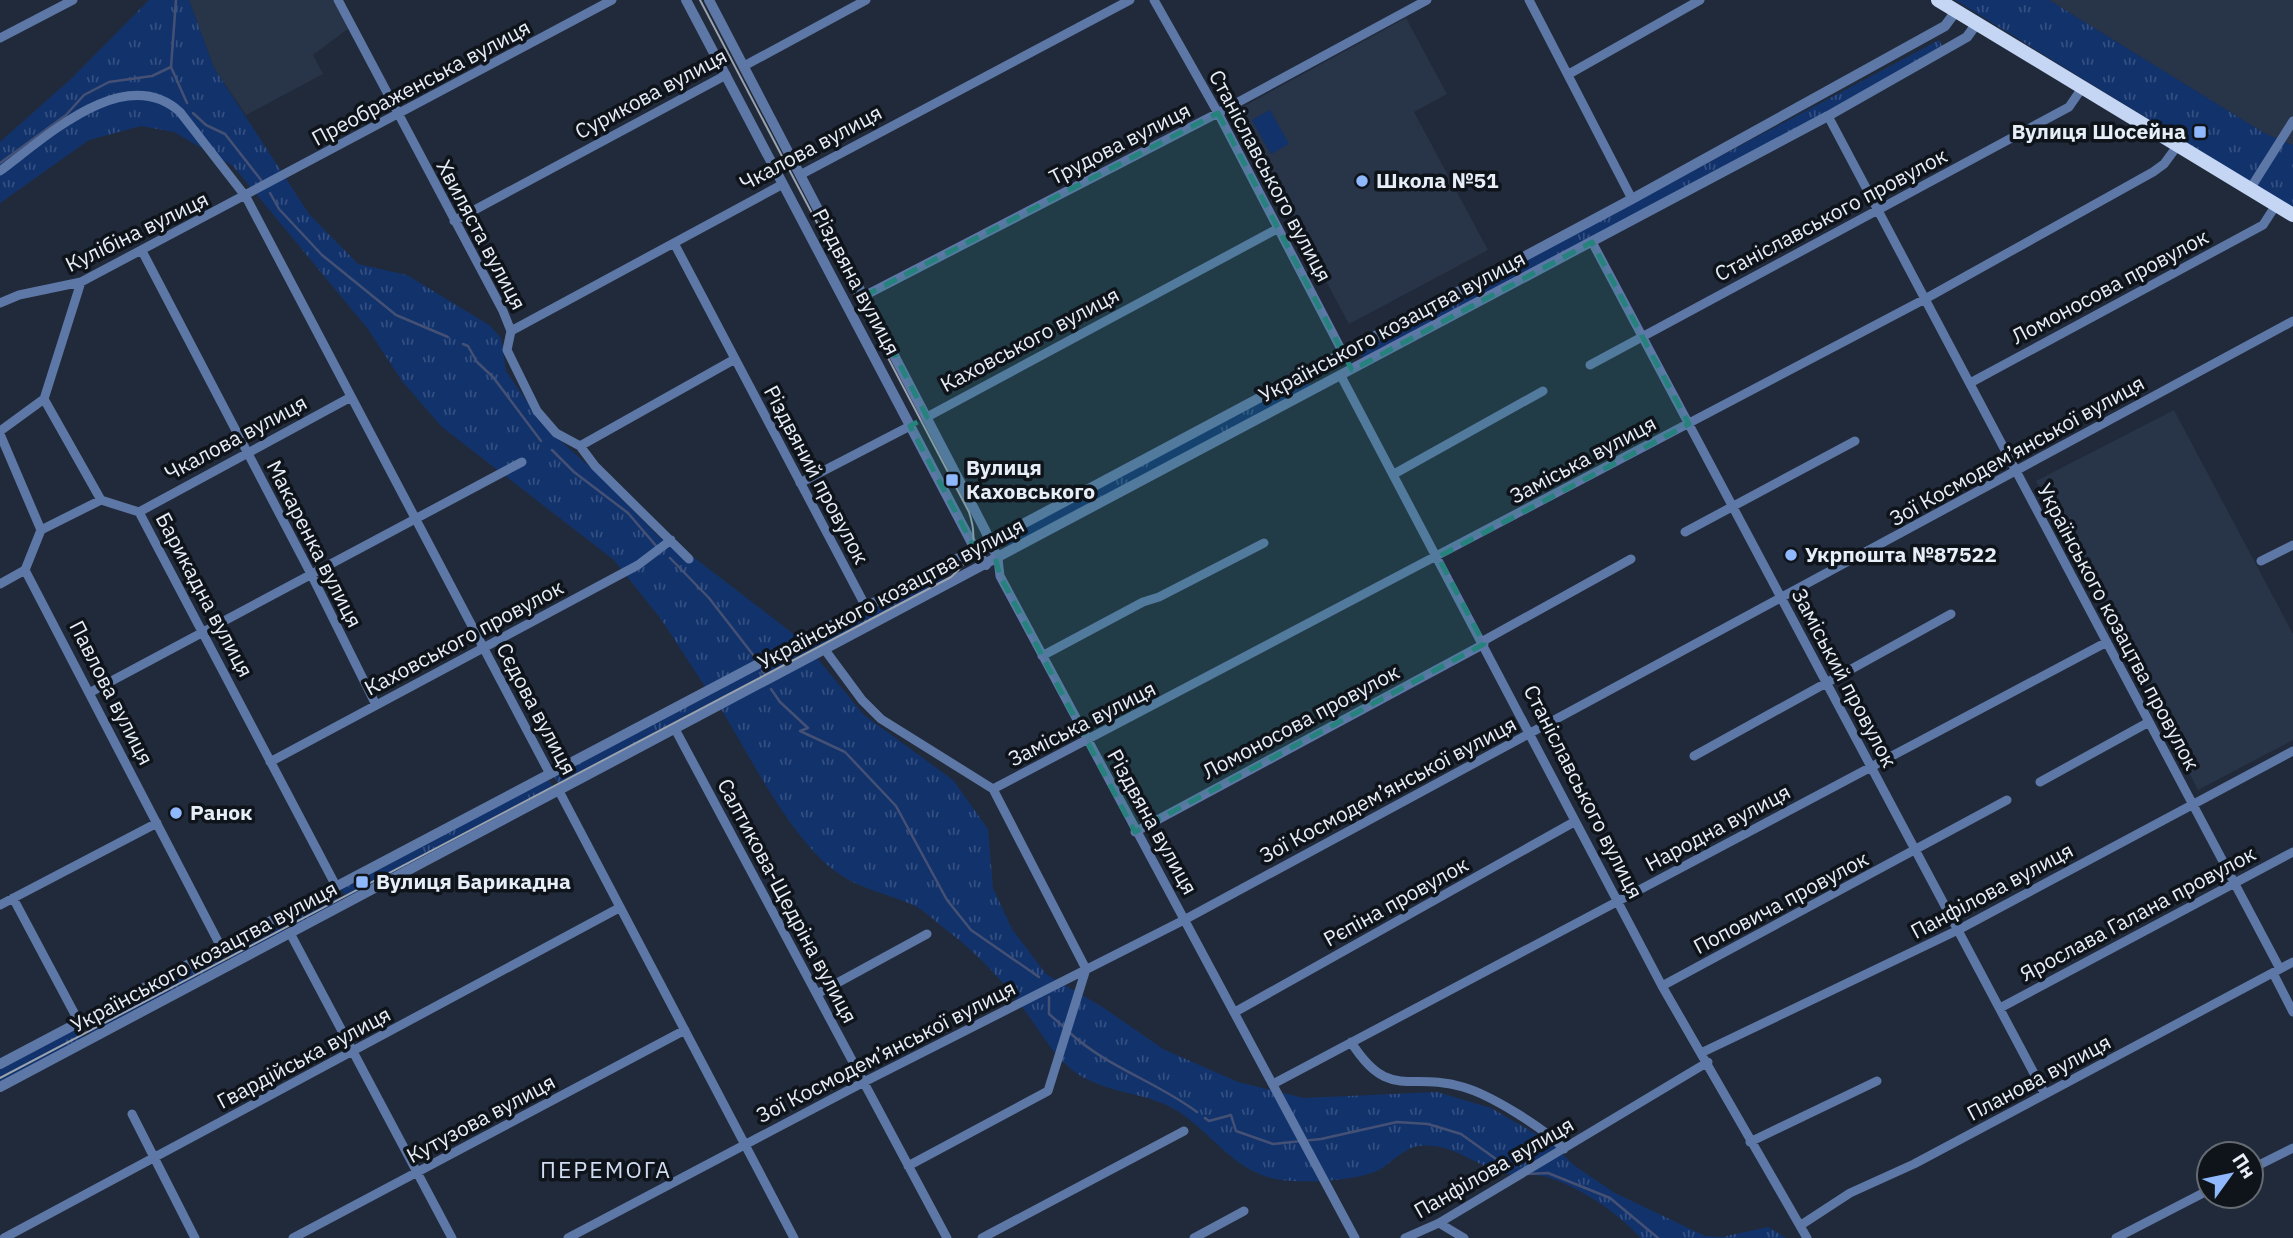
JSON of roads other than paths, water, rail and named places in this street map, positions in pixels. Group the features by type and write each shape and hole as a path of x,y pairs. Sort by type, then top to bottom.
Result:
{"highway":[{"path":"1938,0 2293,215"}],"street":[{"path":"0,38 74,0"},
{"name":"Преображенська вулиця","path":"246,197 612,0"},
{"name":"Різдвяна вулиця","path":"686,0 975,549 986,565 1000,576"},
{"name":"Різдвяна вулиця","path":"709,0 991,541 998,559 1000,576 1086,742 1235,1012 1355,1238"},
{"name":"Сурикова вулиця","path":"454,221 866,0"},
{"name":"Чкалова вулиця","path":"511,331 1130,0"},
{"name":"Станіславського вулиця","path":"1154,0 1218,113 1352,370"},
{"name":"Трудова вулиця","path":"864,296 1218,113 1427,0"},
{"path":"1529,0 1632,199"},
{"path":"1569,74 1700,0"},
{"name":"Хвиляста вулиця","path":"341,1 511,331 507,350 527,395 556,432 580,446 595,466 689,559"},
{"name":"Українського козацтва вулиця","path":"0,1064 1632,199 1945,26 1955,11"},
{"name":"Українського козацтва вулиця","path":"0,1087 1828,116 1967,37 1977,23"},
{"name":"Станіславського провулок","path":"1590,365 2069,107 2082,88"},
{"name":"Сєдова вулиця","path":"0,171 90,109 137,93 168,101 180,112 246,197 794,1238"},
{"name":"Українського козацтва провулок","path":"1828,116 2234,884 2293,1012"},
{"path":"2250,189 2293,121"},
{"name":"Заміська вулиця","path":"993,789 1925,299 2153,172 2164,164 2178,145"},
{"name":"Кулібіна вулиця","path":"0,303 81,282 246,197"},
{"name":"Ломоносова провулок","path":"1970,383 2266,220 2276,205"},
{"name":"Каховського вулиця","path":"800,483 1277,229"},
{"name":"Заміський провулок","path":"1592,242 2045,1094"},
{"name":"Різдвяний провулок","path":"674,243 866,607"},
{"name":"Макаренка вулиця","path":"142,251 311,574 376,705"},
{"path":"41,530 0,432 44,399 81,282"},
{"name":"Зої Космодем’янської вулиця","path":"568,1238 864,1082 1184,920 1783,599 2293,321"},
{"path":"580,446 735,359"},
{"name":"Станіславського вулиця","path":"1332,359 1662,986 1703,1052 1750,1142 1807,1238"},
{"path":"1394,474 1543,391"},
{"name":"Чкалова вулиця","path":"139,512 351,397"},
{"path":"0,583 25,570 41,530 101,500 44,399"},
{"path":"1685,532 1855,441"},
{"path":"89,693 522,462"},
{"name":"Барикадна вулиця","path":"101,500 139,512 346,904"},
{"name":"Каховського провулок","path":"270,762 638,565 671,540"},
{"path":"1042,656 1264,543"},
{"path":"2261,561 2293,545"},
{"name":"Ломоносова провулок","path":"1135,832 1632,559"},
{"name":"Павлова вулиця","path":"25,570 231,965"},
{"path":"1694,755 1951,614"},
{"name":"Народна вулиця","path":"1273,1084 2107,642"},
{"path":"825,650 862,700 881,719 993,789 1086,969 1048,1091 908,1166"},
{"path":"2040,782 2149,722"},
{"name":"Салтикова-Щедріна вулиця","path":"675,729 947,1238"},
{"name":"Панфілова вулиця","path":"1703,1052 1958,930 2293,751"},
{"name":"Поповича провулок","path":"1662,986 2007,800"},
{"name":"Рєпіна провулок","path":"1235,1012 1574,822"},
{"path":"0,905 157,823"},
{"name":"Ярослава Галана провулок","path":"2000,1007 2293,852"},
{"path":"13,898 79,1022"},
{"name":"Гвардійська вулиця","path":"4,1238 619,908"},
{"path":"290,933 452,1238"},
{"path":"817,994 927,934"},
{"name":"Планова вулиця","path":"1801,1225 1850,1193 1914,1164 2293,962"},
{"name":"Кутузова вулиця","path":"293,1238 685,1031"},
{"path":"1351,1042 1365,1064 1390,1082 1463,1087 1508,1111 1564,1149"},
{"name":"Панфілова вулиця","path":"1405,1238 1438,1223 1516,1174 1564,1149 1708,1062"},
{"path":"1750,1142 1877,1081"},
{"path":"132,1114 195,1238"},
{"path":"982,1238 1184,1131"},
{"path":"2265,1162 2293,1148"},
{"path":"2116,1238 2195,1197"},
{"path":"1194,1238 1244,1211"},
{"path":"1438,1223 1464,1238"}],"waterway":[{"path":"176,0 171,67 187,103"},
{"path":"0,163 66,115 84,95 109,82 152,76 171,67"},
{"path":"193,113 206,125 225,134 261,180"},
{"path":"270,193 279,209 322,255 396,315 448,337"},
{"path":"463,344 468,346 477,362 493,377 541,441"},
{"path":"552,450 574,472 628,513 657,547"},
{"path":"670,558 709,598 754,656"},
{"path":"771,689 780,702 808,728 800,731 845,752 896,806 947,900 971,930 1039,977"},
{"path":"1049,997 1049,1014 1065,1028"},
{"path":"1070,1033 1116,1065 1197,1112"},
{"path":"1205,1118 1209,1121 1231,1115 1236,1131 1273,1144 1321,1139 1397,1122 1428,1124 1461,1134 1510,1169"},
{"path":"1527,1174 1548,1173 1610,1198 1658,1238"}],"tram line":[{"path":"0,1078 951,577 965,563 973,539 969,512 700,0"}],"place":[{"name":"Вулиця Шосейна","path":"2200,132"},
{"name":"Школа №51","path":"1362,181"},
{"name":"Вулиця Каховського","path":"952,480"},
{"name":"Укрпошта №87522","path":"1791,555"},
{"name":"Ранок","path":"176,813"},
{"name":"Вулиця Барикадна","path":"362,882"}],"district":[{"name":"ПЕРЕМОГА","path":"606,1170"}]}
